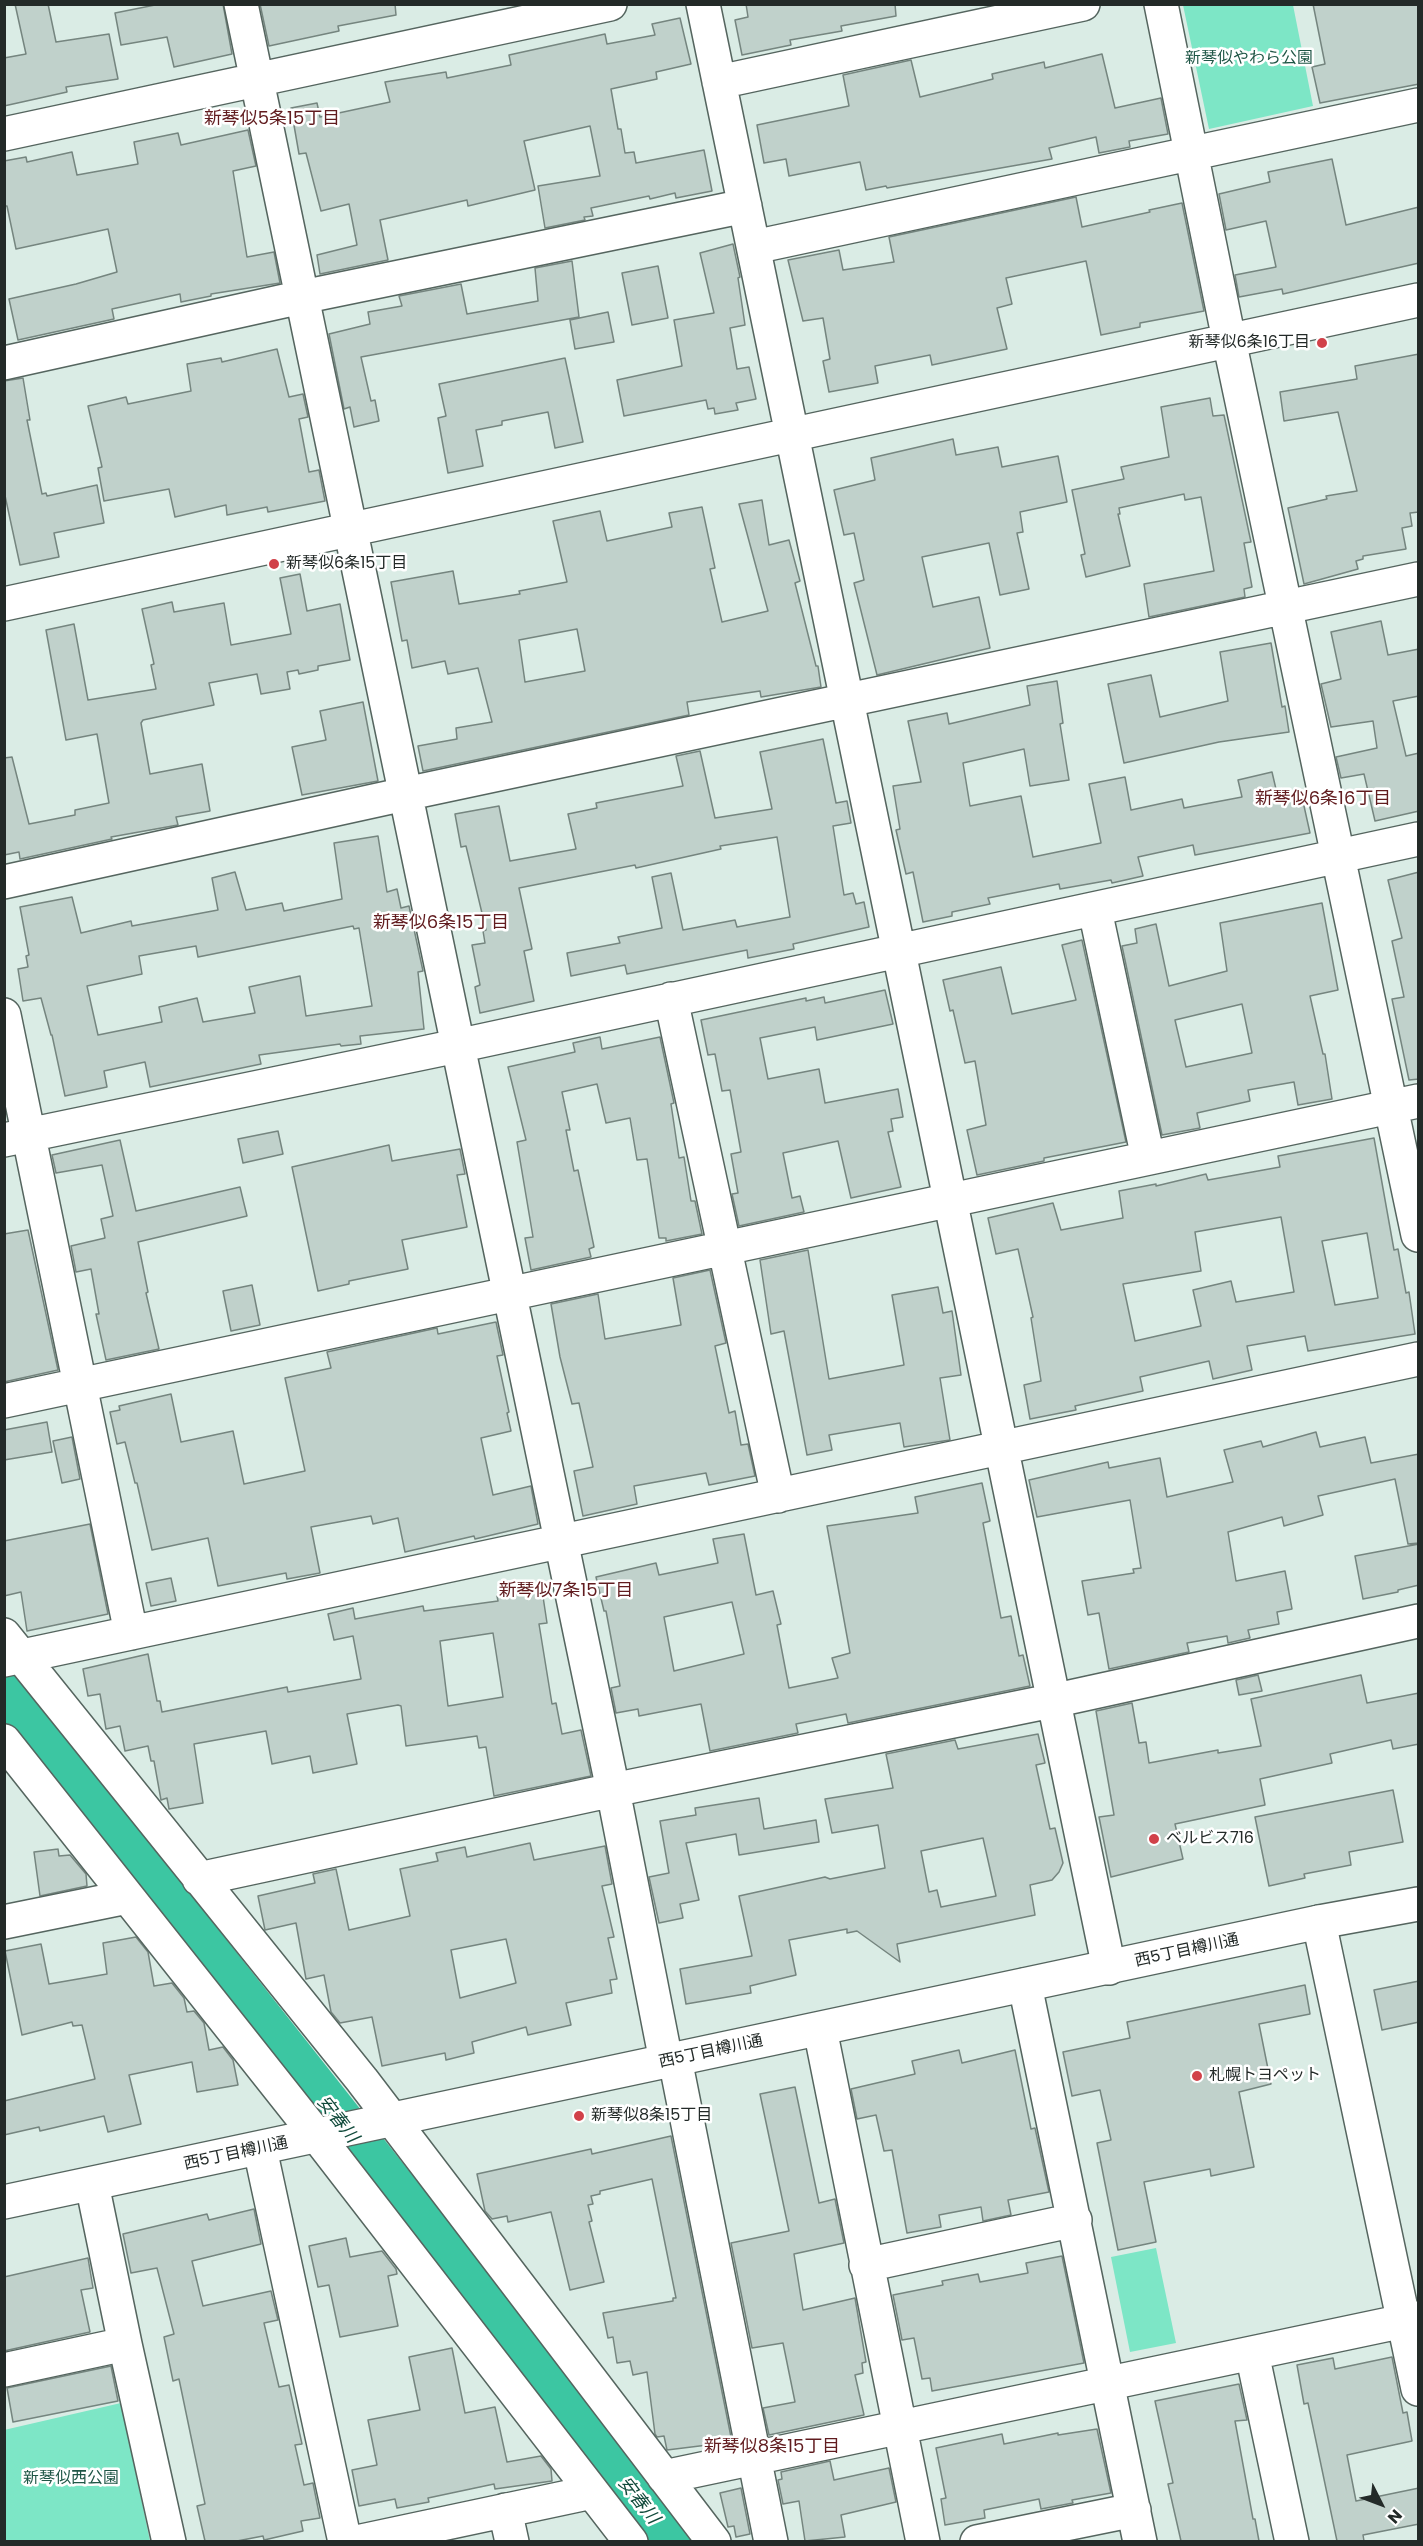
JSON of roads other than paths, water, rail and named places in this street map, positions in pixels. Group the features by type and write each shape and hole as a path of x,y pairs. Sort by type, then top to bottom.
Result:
{"street":[{"path":"241,4 771,2541"},
{"path":"4,134 610,4"},
{"path":"703,4 1109,1968"},
{"path":"719,82 1083,4"},
{"path":"1161,4 1338,856 1404,1103 1419,1235"},
{"path":"754,247 1419,105"},
{"path":"4,363 302,297 745,206"},
{"path":"4,604 1419,300"},
{"path":"4,882 405,794 848,702 1419,579"},
{"path":"17,1138 1095,910 1419,839"},
{"path":"1095,910 1148,1158"},
{"path":"671,999 778,1496"},
{"path":"4,1015 17,1138 81,1385 131,1633"},
{"path":"4,1401 1404,1103"},
{"path":"10,1650 131,1633 1419,1359"},
{"path":"199,1879 1419,1621"},
{"path":"10,1650 362,2080 382,2123 714,2541"},
{"path":"4,1741 127,1897 324,2135 631,2541"},
{"path":"4,1922 127,1897"},
{"name":"西5丁目樽川通","path":"4,2202 1319,1922 1419,1904"},
{"path":"1319,1922 1411,2319 1419,2389"},
{"path":"1025,1985 1140,2541"},
{"path":"820,2029 923,2541"},
{"path":"260,2149 345,2541"},
{"path":"92,2184 169,2541"},
{"path":"866,2265 1075,2220"},
{"path":"664,2477 1411,2319"},
{"path":"4,2370 125,2344"},
{"path":"1252,2353 1292,2541"},
{"path":"357,2541 508,2526 592,2492"},
{"path":"977,2541 1134,2510"}],"waterway":[{"name":"安春川","path":"4,1698 670,2542"}],"place":[{"name":"新琴似6条16丁目","path":"1322,343"},
{"name":"新琴似6条15丁目","path":"274,564"},
{"name":"ベルビス716","path":"1154,1839"},
{"name":"札幌トヨペット","path":"1197,2076"},
{"name":"新琴似8条15丁目","path":"579,2116"}],"district":[{"name":"新琴似5条15丁目","path":"272,119"},
{"name":"新琴似6条16丁目","path":"1323,799"},
{"name":"新琴似6条15丁目","path":"441,923"},
{"name":"新琴似7条15丁目","path":"566,1591"},
{"name":"新琴似8条15丁目","path":"772,2447"}],"park label":[{"name":"新琴似やわら公園","path":"1249,59"},
{"name":"新琴似西公園","path":"71,2479"}]}
